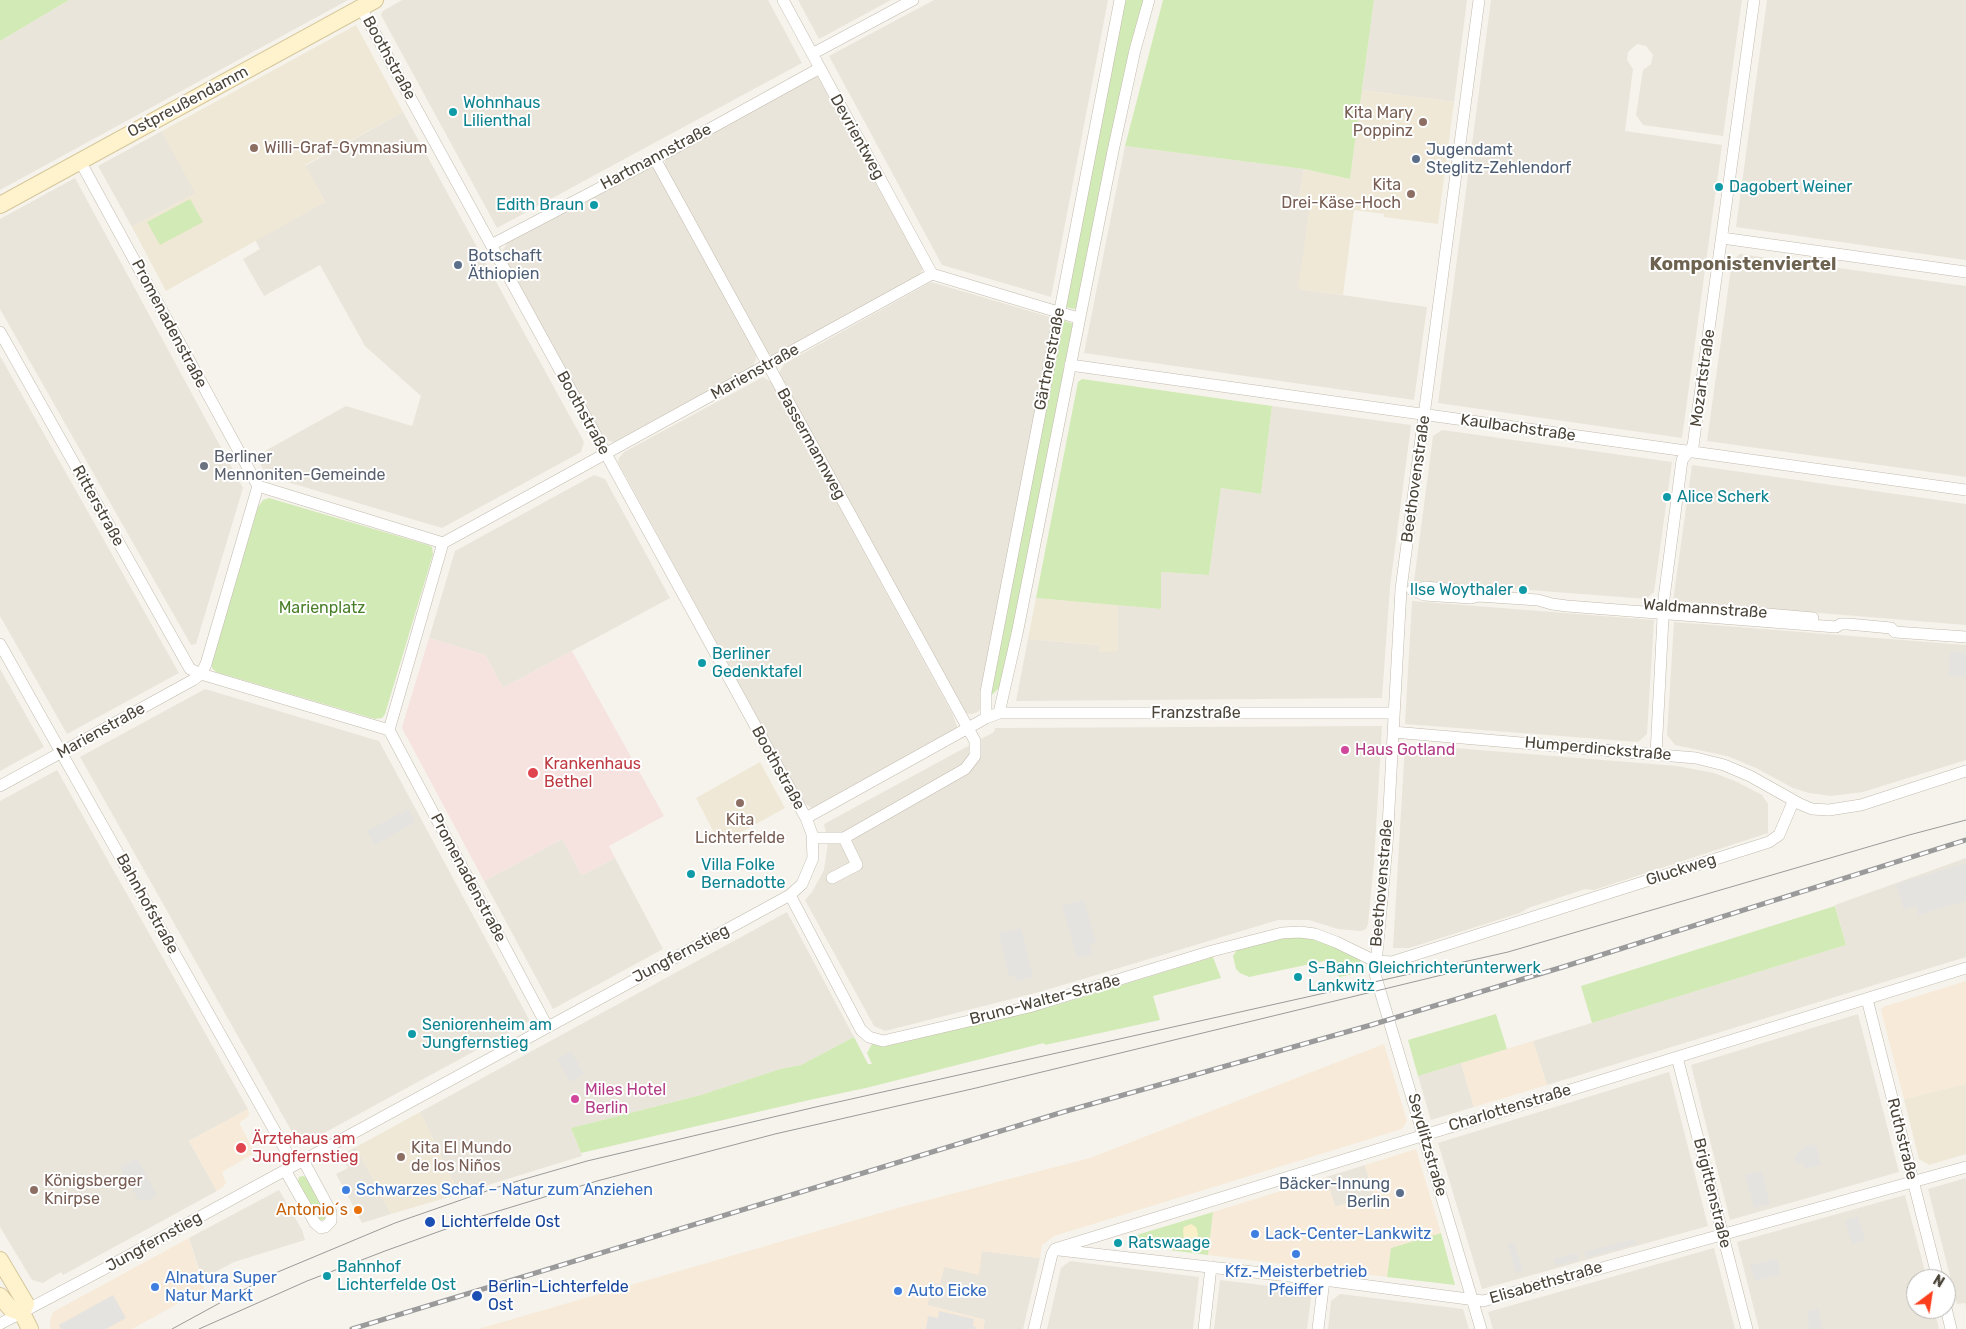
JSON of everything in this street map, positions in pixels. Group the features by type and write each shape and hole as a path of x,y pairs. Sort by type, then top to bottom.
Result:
{"street":[{"name":"Devrientweg","path":"783,0 932,274"},
{"path":"812,54 913,0"},
{"name":"Gärtnerstraße","path":"986,718 986,692 1120,0"},
{"name":"Gärtnerstraße","path":"999,713 1017,634 1078,318 1118,124 1149,0"},
{"name":"Beethovenstraße","path":"1375,961 1386,852 1401,589 1479,0"},
{"name":"Mozartstraße","path":"1656,754 1664,610 1682,460 1693,446 1754,0"},
{"name":"Ostpreußendamm","path":"0,205 368,4"},
{"name":"Boothstraße","path":"368,4 491,245 806,818"},
{"name":"Hartmannstraße","path":"491,245 655,159 820,68"},
{"name":"Bassermannweg","path":"655,159 975,741 975,756 965,769 844,838"},
{"name":"Promenadenstraße","path":"80,161 258,486"},
{"path":"1722,238 1966,272"},
{"path":"932,274 1078,318"},
{"name":"Marienstraße","path":"443,543 932,274"},
{"name":"Ritterstraße","path":"0,332 190,669 201,674"},
{"name":"Kaulbachstraße","path":"1070,365 1966,490"},
{"path":"258,486 443,543 389,730 201,674 206,664 258,486"},
{"name":"Waldmannstraße","path":"1401,589 1414,590 1424,595 1543,600 1552,604 1567,602 1836,627 1841,624 1891,628 1895,632 1966,637"},
{"name":"Waldmannstraße","path":"1891,628 1896,624 1966,630"},
{"name":"Bahnhofstraße","path":"0,644 294,1165"},
{"name":"Marienstraße","path":"0,786 201,674"},
{"path":"806,818 986,718 999,713"},
{"name":"Franzstraße","path":"999,713 1394,713"},
{"name":"Promenadenstraße","path":"389,730 547,1026"},
{"name":"Humperdinckstraße","path":"1393,732 1696,758 1724,765 1750,776 1793,802"},
{"path":"1793,802 1812,809 1829,810 1861,805 1966,771"},
{"name":"Gluckweg","path":"1375,961 1392,962 1770,842 1779,835 1793,802"},
{"name":"Jungfernstieg","path":"0,1324 790,895 802,884 809,870 812,858 813,838 806,818"},
{"path":"813,838 844,838 857,865 832,878"},
{"name":"Bruno-Walter-Straße","path":"790,895 861,1030 869,1037 883,1041 1029,1007 1212,951 1264,936 1282,933 1307,933 1326,938 1375,961"},
{"name":"Seydlitzstraße","path":"1375,961 1375,974 1481,1329"},
{"name":"Charlottenstraße","path":"1055,1249 1966,968"},
{"name":"Ruthstraße","path":"1867,999 1935,1269"},
{"name":"Brigittenstraße","path":"1677,1057 1747,1329"},
{"path":"294,1165 331,1212 331,1221 325,1227 322,1228 315,1223 294,1165"},
{"name":"Elisabethstraße","path":"1055,1249 1324,1280 1483,1301 1966,1167"},
{"path":"1034,1329 1052,1254 1055,1249"},
{"path":"0,1260 26,1304 22,1313"},
{"path":"1204,1329 1211,1267"},
{"path":"1318,1329 1324,1280"},
{"path":"0,1296 11,1309 22,1313 30,1329"}],"shaded area":[{"path":"69,0 348,0 0,190 0,41"},
{"path":"402,0 768,0 802,63 497,228 381,15 383,11"},
{"path":"798,0 891,0 819,39"},
{"path":"934,0 1108,0 1051,297 942,265 829,56"},
{"path":"1374,0 1467,0 1454,102 1362,90"},
{"path":"1491,0 1742,0 1723,136 1643,125 1636,115 1643,70 1651,64 1653,55 1646,46 1637,44 1628,52 1627,60 1633,69 1625,131 1722,145 1682,438 1438,403"},
{"path":"1767,0 1966,0 1966,260 1736,227"},
{"name":"Willi-Graf-Gymnasium","path":"356,25 403,112 305,165 325,202 166,291 132,227 195,193 162,131"},
{"path":"815,76 821,79 923,268 920,274 779,354 771,355 768,353 664,164 667,157"},
{"path":"1362,90 1454,102 1438,224 1384,217 1384,214 1354,210 1343,295 1298,289 1310,207 1298,205 1304,169 1350,179"},
{"path":"403,112 584,442 581,452 442,528 267,476 256,456 346,406 412,426 421,396 365,346 320,265 264,296 243,259 260,249 255,240 325,202 305,166"},
{"path":"162,131 196,193 132,227 98,166"},
{"path":"1125,146 1304,169 1298,205 1310,207 1299,289 1427,307 1414,400 1084,353"},
{"path":"652,167 655,169 756,355 756,360 752,367 614,442 609,441 601,434 502,251 508,242"},
{"path":"75,178 243,488 196,644 191,645 0,309 0,219"},
{"path":"1740,254 1966,286 1966,477 1707,441 1732,261"},
{"path":"931,282 1050,317 1053,322 980,709 972,714 964,713 779,373 784,364"},
{"path":"0,356 179,673 67,734 0,616"},
{"path":"763,377 771,382 952,713 957,726 957,728 812,808 804,803 618,462 624,452"},
{"path":"1272,406 1411,425 1390,587 1382,698 1016,701 1028,639 1099,645 1099,651 1118,651 1118,605 1161,609 1161,572 1209,575 1221,488 1261,494"},
{"path":"1442,430 1672,462 1654,592 1646,599 1414,581 1433,436"},
{"path":"1692,465 1966,504 1966,625 1673,601"},
{"path":"594,475 605,479 670,598 503,688 485,655 429,638 455,551"},
{"path":"1036,598 1118,605 1118,651 1099,652 1099,645 1028,639"},
{"path":"1412,601 1654,620 1647,734 1638,742 1405,724"},
{"path":"1674,622 1966,645 1966,760 1863,792 1831,796 1809,793 1793,788 1756,768 1727,756 1675,745 1667,735"},
{"name":"Krankenhaus Bethel","path":"429,638 485,655 503,688 572,651 664,816 609,846 615,858 582,875 562,839 484,881 402,727"},
{"path":"1950,651 1966,653 1966,677 1948,676"},
{"path":"0,669 44,747 0,771"},
{"path":"205,689 379,741 530,1021 300,1146 80,757"},
{"path":"1382,726 1374,862 1368,924 1366,929 1361,931 1338,929 1309,920 1278,920 1043,991 885,1031 874,1026 805,900 812,892 824,870 828,842 824,824 994,732 995,728"},
{"path":"1405,744 1677,766 1714,773 1762,795 1768,804 1768,833 1594,890 1585,889 1528,908 1520,913 1409,948 1393,948"},
{"name":"Kita Lichterfelde","path":"760,762 785,808 720,844 696,798"},
{"path":"57,770 248,1109 189,1141 217,1191 63,1275 61,1272 43,1283 32,1280 0,1227 0,801"},
{"path":"408,809 415,822 375,845 367,831"},
{"path":"562,839 582,875 615,858 663,949 553,1009 484,881"},
{"path":"1966,858 1966,957 1547,1085 1533,1041 1846,945 1835,905"},
{"path":"1966,863 1966,901 1919,915 1916,906 1904,910 1896,884"},
{"path":"1084,900 1096,942 1090,944 1093,954 1077,958 1062,906"},
{"path":"787,912 854,1037 801,1065 780,1069 701,1095 571,1128 582,1156 459,1194 420,1112"},
{"path":"1021,928 1033,977 1016,981 1014,975 1009,976 999,933"},
{"path":"1966,981 1966,1084 1904,1099 1881,1010 1883,1007"},
{"path":"1858,1014 1899,1172 1730,1220 1691,1065"},
{"path":"1533,1041 1547,1085 1474,1107 1461,1063"},
{"path":"1384,1044 1407,1121 1402,1129 1054,1236 1042,1245 1040,1258 982,1251 979,1275 944,1267 940,1284 934,1283 927,1305 985,1320 983,1329 478,1329 901,1207 1090,1158"},
{"path":"571,1051 584,1074 570,1082 557,1059"},
{"path":"1461,1063 1474,1107 1431,1120 1418,1076"},
{"path":"1669,1072 1708,1226 1482,1289 1438,1143"},
{"path":"1966,1084 1966,1154 1929,1165 1919,1159 1904,1099"},
{"path":"248,1109 249,1116 239,1123 255,1153 222,1172 226,1183 217,1191 189,1141"},
{"name":"Kita El Mundo de los Niños","path":"420,1112 459,1194 391,1214 356,1147"},
{"path":"1816,1144 1821,1165 1805,1169 1803,1162 1796,1164 1794,1158 1798,1152 1807,1146"},
{"path":"356,1147 391,1214 362,1223 336,1174 348,1168 341,1155"},
{"path":"1416,1149 1441,1233 1391,1248 1387,1277 1208,1255 1213,1212 1326,1177 1335,1207 1374,1195 1365,1165"},
{"path":"137,1158 157,1195 151,1199 139,1201 120,1167"},
{"path":"1365,1165 1374,1195 1335,1207 1326,1177"},
{"path":"1762,1171 1770,1204 1754,1208 1745,1175"},
{"path":"1966,1178 1966,1307 1965,1303 1957,1304 1956,1269 1948,1269 1928,1189"},
{"path":"279,1190 302,1230 305,1240 234,1262 202,1279 189,1238"},
{"path":"1905,1195 1924,1269 1906,1269 1906,1319 1936,1319 1939,1329 1759,1329 1737,1242"},
{"path":"1858,1216 1865,1241 1852,1245 1845,1220"},
{"path":"189,1238 204,1289 132,1329 50,1329 50,1320 53,1312"},
{"path":"1634,1239 1636,1244 1586,1258 1584,1252"},
{"path":"1514,1242 1523,1271 1516,1273 1507,1244"},
{"path":"1714,1248 1735,1329 1493,1329 1488,1312"},
{"path":"982,1251 1040,1258 1023,1329 983,1329 985,1320 927,1305 934,1282 940,1283 944,1267"},
{"path":"1577,1253 1579,1260 1555,1266 1554,1259"},
{"path":"1777,1258 1781,1274 1755,1281 1750,1265"},
{"path":"1070,1261 1199,1277 1193,1329 1047,1329 1061,1268"},
{"path":"1220,1280 1312,1291 1307,1329 1214,1329"},
{"path":"1340,1294 1463,1309 1469,1329 1328,1329 1331,1301"},
{"path":"113,1295 126,1318 106,1329 61,1329 59,1325"},
{"path":"1818,1308 1823,1329 1809,1329 1807,1311"},
{"path":"939,1311 974,1319 973,1326 976,1327 975,1329 926,1329 928,1316 938,1318"}],"green space":[{"path":"0,0 69,0 0,41"},
{"path":"1125,0 1144,0 1076,308 1074,309 1065,307"},
{"path":"1163,0 1374,0 1350,179 1304,169 1125,146"},
{"path":"190,199 203,222 160,245 147,222"},
{"path":"1063,320 1073,324 1002,685 991,696"},
{"path":"1082,379 1272,406 1261,494 1221,488 1209,575 1161,572 1161,609 1036,598 1078,382"},
{"name":"Marienplatz","path":"269,498 432,547 433,554 385,714 382,718 375,719 216,672 212,668 212,662 258,507 263,500"},
{"path":"1835,906 1846,945 1592,1023 1581,986"},
{"path":"1291,936 1316,938 1359,958 1365,972 1339,977 1334,959 1249,977 1236,969 1233,956 1237,950"},
{"path":"1213,957 1221,978 1153,996 1160,1020 1045,1045 1044,1043 870,1087 581,1153 571,1128 701,1095 780,1069 801,1065 854,1037 868,1064 872,1064 867,1053 872,1044 883,1047 1050,1007"},
{"path":"1496,1014 1507,1049 1418,1076 1408,1040"},
{"path":"299,1177 306,1177 326,1212 326,1218 323,1220 320,1220 298,1182"},
{"path":"1213,1212 1208,1255 1130,1245 1130,1237"},
{"path":"1441,1233 1455,1285 1387,1277 1391,1248"}],"sand":[{"path":"1191,1224 1196,1227 1198,1234 1197,1240 1191,1246 1184,1242 1183,1230 1184,1227"}],"tram line":[{"path":"172,1329 273,1274 395,1223 504,1185 587,1161 820,1106 1508,952 1966,820"},
{"path":"199,1329 307,1281 385,1251 482,1216 597,1181 775,1134 976,1088 1479,966"}],"railway":[{"path":"352,1329 1063,1112 1371,1025 1566,966 1966,840"}],"place":[{"name":"Wohnhaus Lilienthal","path":"453,112"},
{"name":"Kita Mary Poppinz","path":"1423,122"},
{"name":"Willi-Graf-Gymnasium","path":"254,148"},
{"name":"Jugendamt Steglitz-Zehlendorf","path":"1416,159"},
{"name":"Dagobert Weiner","path":"1719,187"},
{"name":"Kita Drei-Käse-Hoch","path":"1411,194"},
{"name":"Edith Braun","path":"594,205"},
{"name":"Botschaft Äthiopien","path":"458,265"},
{"name":"Berliner Mennoniten-Gemeinde","path":"204,466"},
{"name":"Alice Scherk","path":"1667,497"},
{"name":"Ilse Woythaler","path":"1523,590"},
{"name":"Berliner Gedenktafel","path":"702,663"},
{"name":"Haus Gotland","path":"1345,750"},
{"name":"Krankenhaus Bethel","path":"533,773"},
{"name":"Kita Lichterfelde","path":"740,803"},
{"name":"Villa Folke Bernadotte","path":"691,874"},
{"name":"S-Bahn Gleichrichterunterwerk Lankwitz","path":"1298,977"},
{"name":"Seniorenheim am Jungfernstieg","path":"412,1034"},
{"name":"Miles Hotel Berlin","path":"575,1099"},
{"name":"Ärztehaus am Jungfernstieg","path":"241,1148"},
{"name":"Kita El Mundo de los Niños","path":"401,1157"},
{"name":"Königsberger Knirpse","path":"34,1190"},
{"name":"Schwarzes Schaf – Natur zum Anziehen","path":"346,1190"},
{"name":"Bäcker-Innung Berlin","path":"1400,1193"},
{"name":"Antonio´s","path":"358,1210"},
{"name":"Lichterfelde Ost","path":"430,1222"},
{"name":"Lack-Center-Lankwitz","path":"1255,1234"},
{"name":"Ratswaage","path":"1118,1243"},
{"name":"Kfz.-Meisterbetrieb Pfeiffer","path":"1296,1254"},
{"name":"Bahnhof Lichterfelde Ost","path":"327,1276"},
{"name":"Alnatura Super Natur Markt","path":"155,1287"},
{"name":"Auto Eicke","path":"898,1291"},
{"name":"Berlin-Lichterfelde Ost","path":"477,1296"}],"district":[{"name":"Komponistenviertel","path":"1743,265"}]}
